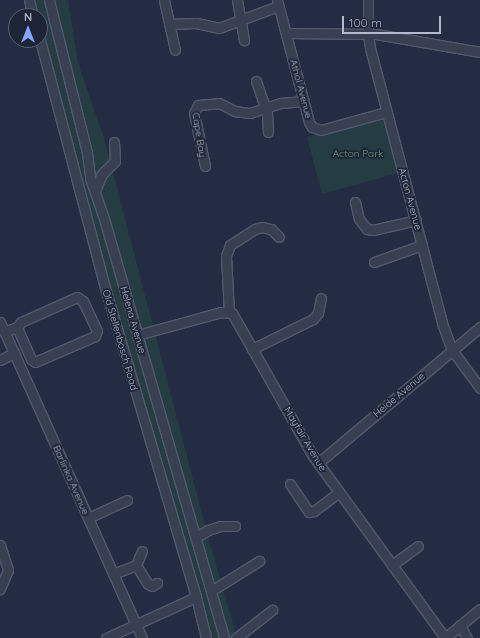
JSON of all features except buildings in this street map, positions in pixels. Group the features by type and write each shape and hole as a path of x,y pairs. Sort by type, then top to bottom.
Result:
{"street":[{"name":"Helena Avenue","path":"49,0 86,152 90,178 123,286 223,635"},
{"path":"164,0 168,24 175,50"},
{"path":"237,0 244,40"},
{"name":"Acton Avenue","path":"368,0 368,34 370,48 442,323 452,350 480,388"},
{"path":"168,24 196,23 216,28 241,20 278,3"},
{"name":"Athol Avenue","path":"278,3 310,124 318,130 386,112"},
{"path":"286,33 384,35 480,52"},
{"name":"Old Stellenbosch Road","path":"42,48 106,290 133,387 196,597 206,638"},
{"path":"256,81 266,108 268,117 268,132"},
{"name":"Cape Bay","path":"205,166 194,115 196,106 215,102 246,113 254,113 281,103 304,101"},
{"path":"58,112 75,107"},
{"path":"95,191 102,174 115,161 114,142"},
{"path":"355,202 359,219 368,229 373,230 416,220"},
{"path":"136,335 220,312 229,312 226,256 230,245 262,227 271,229 279,237"},
{"path":"374,262 422,244"},
{"path":"106,290 123,286"},
{"path":"4,332 17,327 21,322 77,297 84,300 97,331 95,336 35,362 31,359 17,327"},
{"path":"252,349 313,319 318,313 321,298"},
{"name":"Mayfair Avenue","path":"229,312 234,316 318,463 445,638"},
{"name":"Barlinka Avenue","path":"0,322 142,638"},
{"name":"Heide Avenue","path":"318,463 480,327"},
{"path":"0,360 14,354"},
{"path":"133,387 150,381"},
{"path":"290,484 309,512 314,511 340,492"},
{"path":"88,518 127,500"},
{"path":"196,537 208,530 220,526 235,526"},
{"path":"0,545 8,570 0,589"},
{"path":"392,565 418,546"},
{"path":"114,574 136,565 142,551"},
{"path":"211,591 259,561"},
{"path":"136,565 148,584 152,586 157,584"},
{"path":"106,638 196,597"},
{"path":"445,638 480,609"},
{"path":"236,638 272,610"},
{"path":"460,625 467,638"},
{"path":"206,638 223,635"}],"green space":[{"path":"33,0 68,0 78,63 104,138 207,533 237,638 210,638 107,280 59,103 45,48 48,48 48,8 35,8"},
{"name":"Acton Park","path":"377,119 382,120 385,123 398,173 322,194 307,137"}]}
